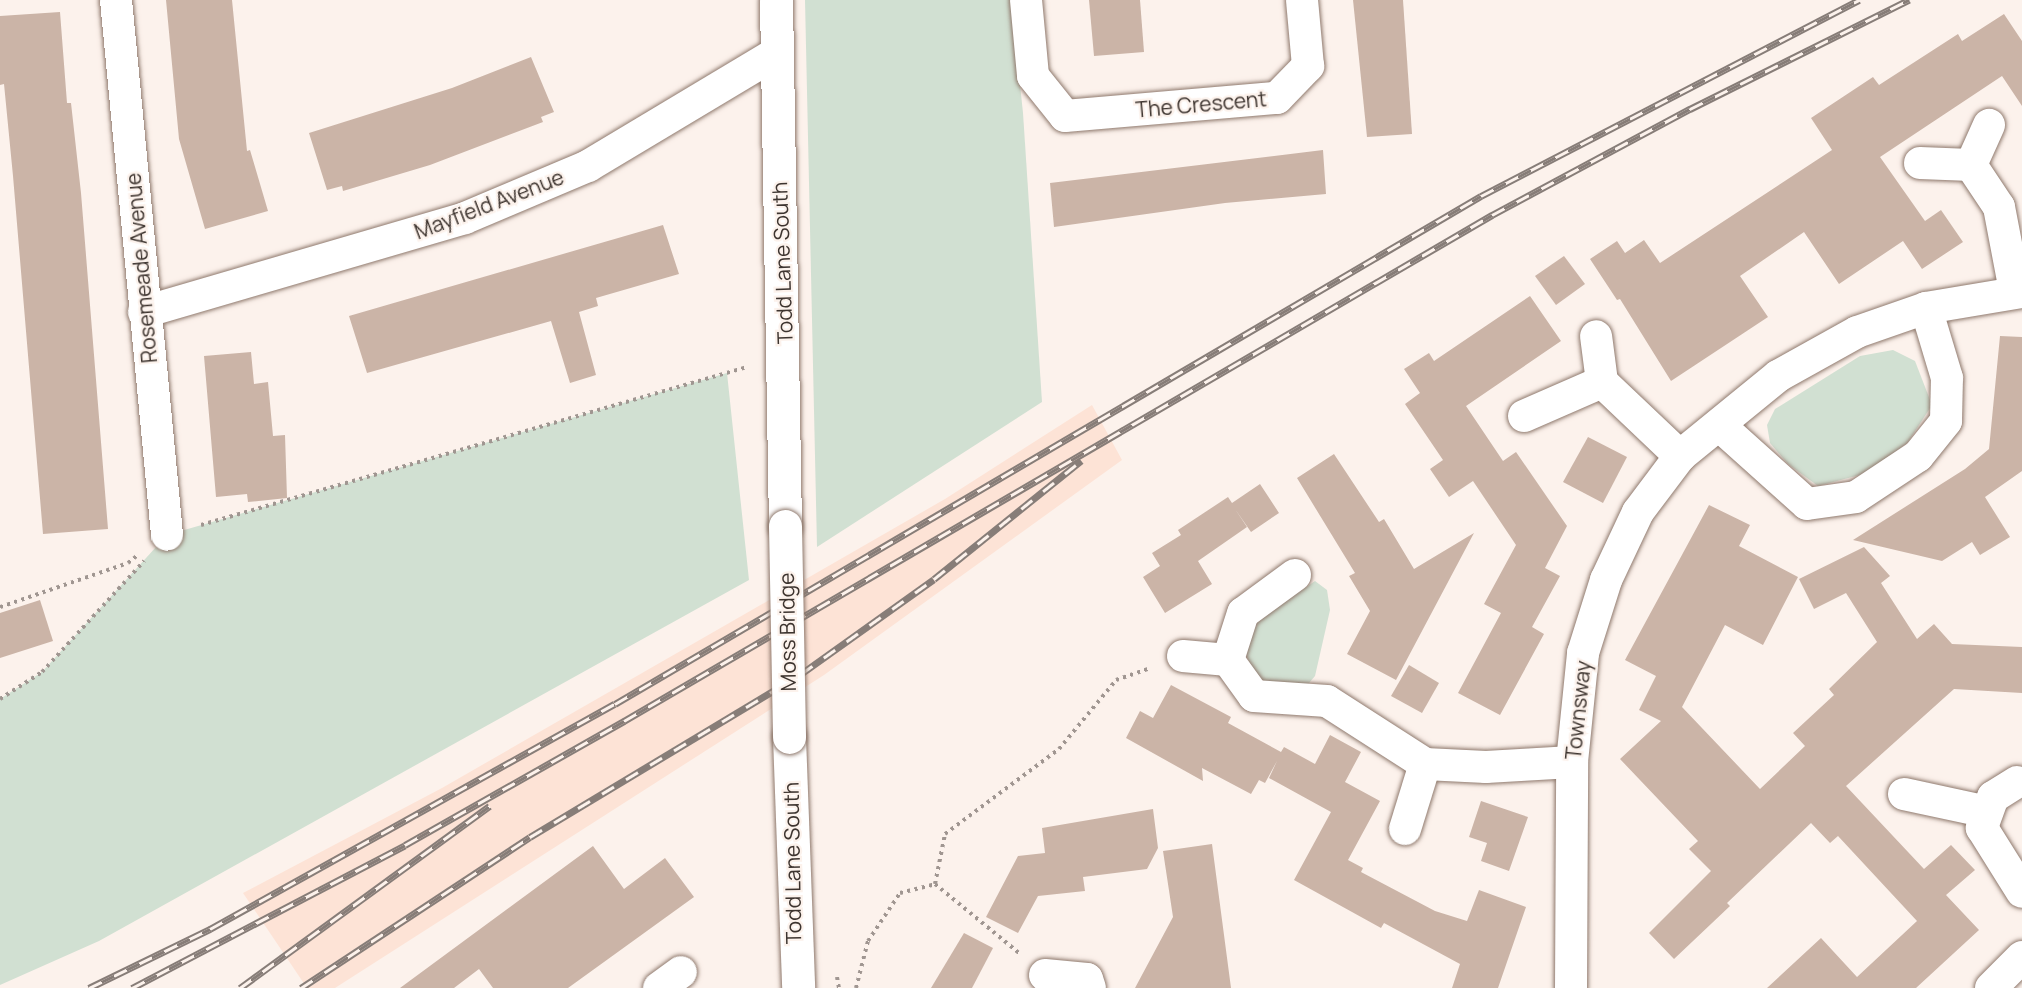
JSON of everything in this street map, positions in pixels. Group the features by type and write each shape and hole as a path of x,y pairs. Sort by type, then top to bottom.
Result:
{"street":[{"name":"Rosemeade Avenue","path":"116,0 167,535"},
{"name":"Todd Lane South","path":"776,0 785,526"},
{"name":"The Crescent","path":"1026,0 1033,76 1065,116 1277,98 1308,66 1302,0"},
{"name":"Mayfield Avenue","path":"144,312 465,218 588,166 777,53"},
{"path":"1920,163 1971,165 1989,125"},
{"name":"Townsway","path":"1571,988 1572,762 1583,653 1606,580 1638,512 1680,456 1778,376 1857,332 1926,308 2018,291 1999,207 1971,165"},
{"path":"1719,425 1807,504 1856,497 1918,456 1946,421 1947,378 1926,308"},
{"path":"1596,336 1602,382 1680,456"},
{"path":"1524,416 1602,382"},
{"name":"Moss Bridge","path":"785,526 789,737"},
{"path":"1228,660 1244,613 1295,575"},
{"path":"1183,656 1228,660 1254,696 1327,701 1425,764 1486,767 1572,762"},
{"name":"Todd Lane South","path":"789,737 798,988"},
{"path":"1405,829 1425,764"},
{"path":"2017,782 1993,797 1982,828 2022,892"},
{"path":"1904,794 1987,812"},
{"path":"1991,988 2022,957"},
{"path":"1045,975 1087,979 1090,988"}],"path":[{"path":"0,607 128,563 167,535 727,373"},
{"path":"0,699 42,672 167,535"},
{"path":"935,884 945,834 1059,750 1116,680 1183,656"},
{"path":"935,884 1045,975"},
{"path":"856,988 868,941 900,893 935,884"}],"shaded area":[{"path":"1092,405 1122,460 824,675 335,988 307,988 243,893 442,788 945,499"}],"green space":[{"path":"805,0 1011,0 1023,113 1042,402 817,547"},
{"path":"1893,350 1915,361 1932,405 1908,442 1871,472 1818,486 1788,464 1770,443 1767,425 1775,409 1860,356"},
{"path":"727,373 749,580 99,941 0,985 0,699 42,672 167,535"},
{"path":"1315,581 1327,590 1330,610 1315,676 1303,690 1278,691 1255,677 1246,654 1247,628"}],"building":[{"path":"166,0 232,0 247,151 250,150 268,211 205,229 179,139"},
{"path":"1089,0 1140,0 1144,52 1094,56"},
{"path":"1353,0 1403,0 1412,134 1367,137"},
{"path":"60,12 67,103 71,103 81,193 108,529 43,534 13,176 4,84 0,85 0,16"},
{"path":"2004,14 2022,41 2022,106 2002,76 1880,157 1925,221 1941,210 1963,242 1922,269 1903,241 1839,284 1804,232 1740,276 1768,317 1671,381 1620,299 1617,300 1590,259 1617,241 1625,253 1644,240 1660,263 1832,150 1811,118 1873,77 1879,85 1958,34 1962,41"},
{"path":"531,57 554,112 541,117 543,122 430,165 343,191 342,186 327,190 309,133 452,88"},
{"path":"1323,150 1326,194 1225,203 1054,227 1050,183"},
{"path":"663,225 679,274 596,298 598,306 579,312 596,375 570,383 551,321 367,373 349,316"},
{"path":"1564,256 1585,284 1556,305 1535,276"},
{"path":"1530,296 1561,341 1466,406 1503,461 1516,452 1567,526 1545,568 1560,576 1532,627 1544,634 1500,715 1458,693 1501,613 1484,604 1516,545 1473,481 1449,497 1430,469 1443,460 1405,404 1420,393 1404,369 1429,353 1434,361"},
{"path":"2000,336 2022,337 2022,471 1985,497 2010,537 1980,555 1972,542 1942,561 1853,540 1965,469 1989,449"},
{"path":"251,352 254,384 268,382 273,436 285,435 287,498 248,502 247,494 216,497 204,356"},
{"path":"1588,437 1627,457 1603,503 1563,482"},
{"path":"1334,454 1379,522 1384,519 1414,569 1474,533 1396,680 1347,654 1370,611 1349,576 1355,573 1297,478"},
{"path":"1260,484 1279,513 1251,532 1235,509 1247,527 1198,561 1212,584 1165,613 1143,577 1160,566 1152,553 1181,535 1178,530 1228,497 1232,503"},
{"path":"1709,505 1750,525 1739,546 1798,577 1763,645 1725,625 1682,707 1760,789 1805,746 1793,733 1834,695 1829,689 1877,642 1846,593 1814,609 1799,579 1864,547 1890,576 1881,583 1917,639 1934,624 1952,644 2022,647 2022,693 1954,689 1846,786 1924,869 1951,845 1975,870 1946,895 1979,930 1916,988 1767,988 1821,938 1857,977 1917,921 1838,836 1830,843 1811,823 1727,903 1730,906 1674,959 1649,933 1711,871 1689,849 1698,841 1620,759 1661,721 1639,710 1656,676 1625,660"},
{"path":"40,600 53,641 0,658 0,613"},
{"path":"1409,665 1439,683 1422,713 1391,696"},
{"path":"1171,685 1231,717 1228,723 1281,752 1284,747 1315,764 1330,735 1361,752 1345,782 1380,801 1348,860 1363,868 1361,872 1435,911 1467,921 1479,890 1526,907 1498,988 1452,988 1460,964 1384,923 1381,928 1294,880 1331,812 1269,778 1277,761 1265,783 1259,780 1251,794 1202,768 1203,781 1126,738 1140,711 1153,718"},
{"path":"1481,801 1528,817 1509,871 1481,861 1487,843 1469,837"},
{"path":"1153,809 1158,848 1147,869 1083,877 1085,891 1038,896 1018,933 986,917 1018,856 1045,853 1042,828"},
{"path":"1212,844 1231,988 1135,988 1173,917 1163,851"},
{"path":"593,846 624,889 665,858 694,897 568,988 493,988 479,969 454,988 400,988"},
{"path":"964,933 993,948 972,988 931,988"}],"railway":[{"path":"89,988 210,929 615,704 1481,196 1859,0"},
{"path":"132,988 405,845 624,721 1492,215 1690,109 1909,0"},
{"path":"301,988 530,837 801,674 934,579 1081,461"},
{"path":"240,988 490,806"}]}
